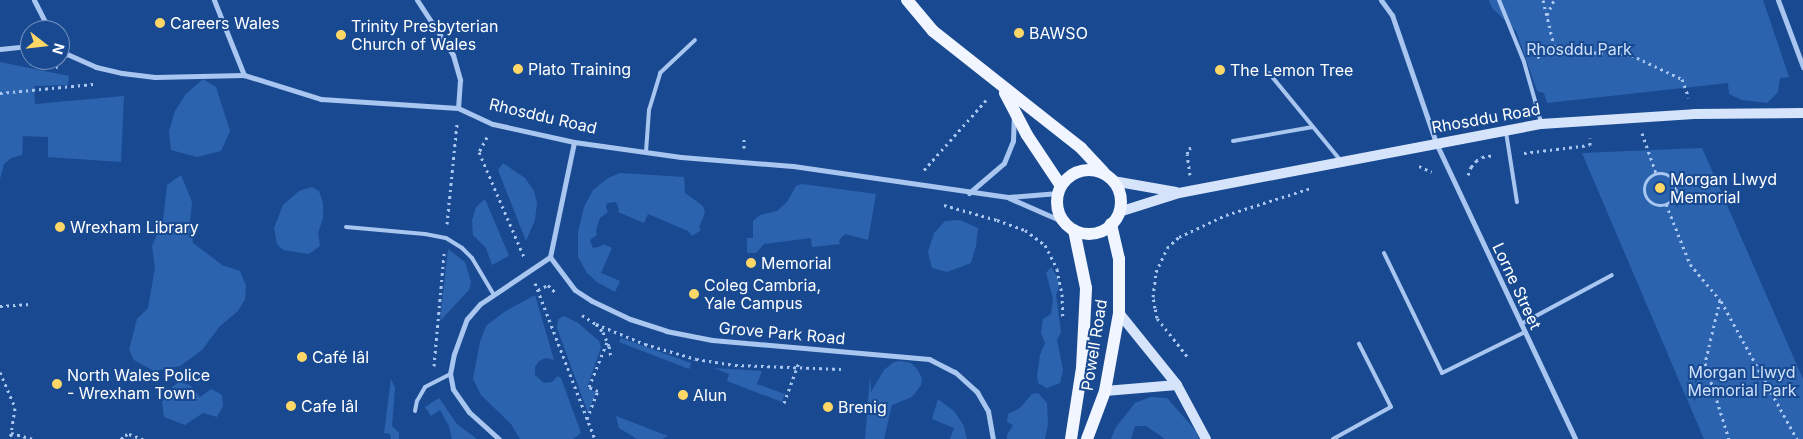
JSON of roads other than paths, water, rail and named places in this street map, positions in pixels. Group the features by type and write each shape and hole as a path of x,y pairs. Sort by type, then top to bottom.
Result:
{"main road":[{"path":"907,0 933,31 1081,148 1113,181 1121,198 1119,212 1111,224"},
{"path":"1000,85 1059,189 1058,208 1069,226"},
{"name":"Rhosddu Road","path":"1119,212 1192,190 1541,124 1636,116 1803,113"},
{"path":"1059,189 1074,173 1094,169 1103,172"},
{"name":"Rhosddu Road","path":"1113,181 1179,193"},
{"name":"Rhosddu Road","path":"1069,226 1094,234 1111,224"},
{"name":"Powell Road","path":"1087,439 1105,390 1118,313 1119,260 1111,224"},
{"name":"Powell Road","path":"1069,226 1086,288 1082,368 1071,439"},
{"path":"1118,313 1177,385 1206,439"},
{"path":"1105,390 1177,385"}],"street":[{"path":"34,0 44,20"},
{"path":"417,0 453,55 460,80 458,108"},
{"name":"Lorne Street","path":"1381,0 1392,15 1436,143 1575,439"},
{"path":"1778,0 1803,67"},
{"path":"216,1 244,75"},
{"path":"0,48 20,47"},
{"name":"Rhosddu Road","path":"70,55 96,67 155,77 244,75 321,98 458,108 493,124 574,142 646,152 793,166 969,193 1008,197 1059,189"},
{"path":"969,193 1004,163 1013,141 1015,110"},
{"path":"499,439 461,403 453,390 450,374 459,338 467,319 480,304 550,257 574,142"},
{"name":"Rhosddu Road","path":"1008,197 1069,226"},
{"name":"Grove Park Road","path":"550,257 575,290 592,301 630,319 666,331 712,340 929,359 955,372 977,392 988,411 993,439"}],"lane":[{"path":"1499,0 1524,62 1541,124"},
{"path":"646,152 649,110 660,73 695,40"},
{"path":"1269,73 1341,161"},
{"path":"1233,141 1313,127"},
{"path":"1506,130 1517,202"},
{"path":"346,227 425,234 446,238 462,248 472,258 494,295"},
{"path":"1384,254 1442,373 1525,332"},
{"path":"1521,324 1612,275"},
{"path":"1333,439 1391,407 1359,344"},
{"path":"415,411 417,401 425,387 450,374"}],"place":[{"name":"Careers Wales","path":"160,23"},
{"name":"BAWSO","path":"1019,33"},
{"name":"Trinity Presbyterian Church of Wales","path":"341,35"},
{"name":"Plato Training","path":"518,69"},
{"name":"The Lemon Tree","path":"1220,70"},
{"name":"Morgan Llwyd Memorial","path":"1660,188"},
{"name":"Wrexham Library","path":"60,227"},
{"name":"Memorial","path":"751,263"},
{"name":"Coleg Cambria, Yale Campus","path":"694,294"},
{"name":"Café Iâl","path":"302,357"},
{"name":"North Wales Police - Wrexham Town","path":"57,384"},
{"name":"Alun","path":"683,395"},
{"name":"Cafe Iâl","path":"291,406"},
{"name":"Brenig","path":"828,407"}],"park label":[{"name":"Rhosddu Park","path":"1579,49"},
{"name":"Morgan Llwyd Memorial Park","path":"1742,381"}]}
